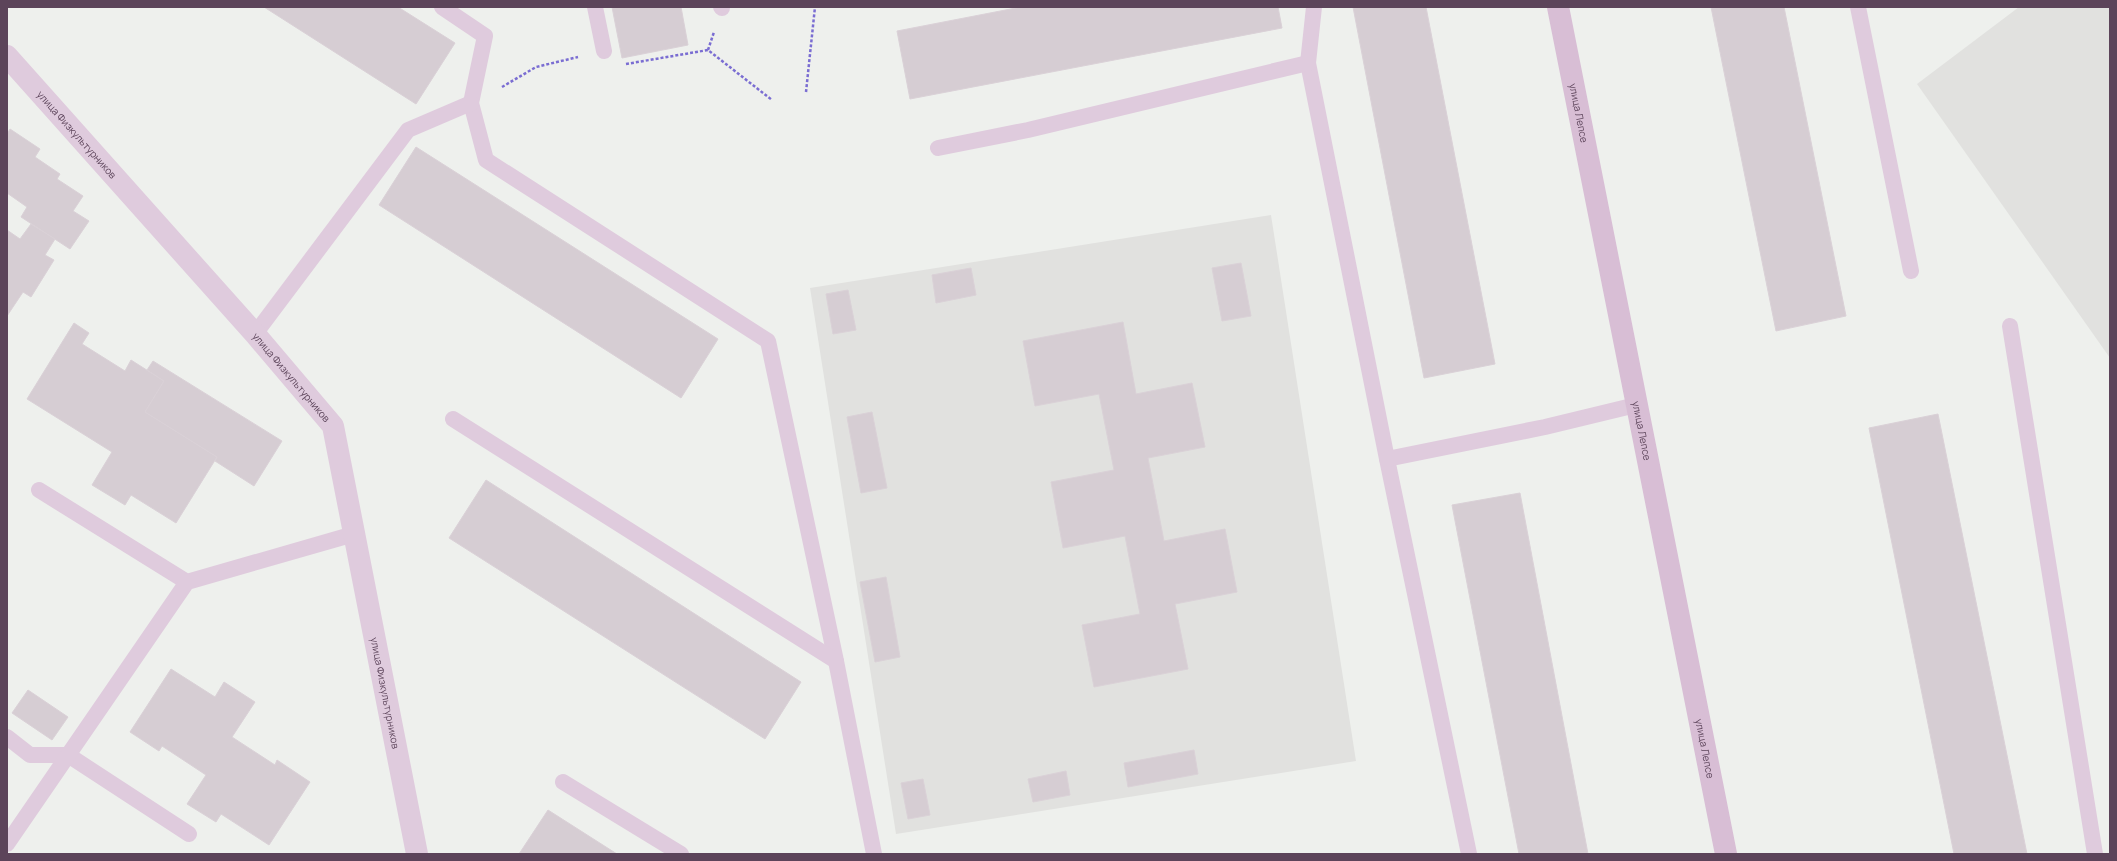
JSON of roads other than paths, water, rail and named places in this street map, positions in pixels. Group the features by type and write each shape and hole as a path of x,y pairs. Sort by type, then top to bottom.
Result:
{"main road":[{"name":"улица Лепсе","path":"1558,7 1726,854"}],"street":[{"name":"улица Физкультурников","path":"7,56 256,334 333,426 417,854"}],"lane":[{"path":"442,7 485,36 471,103 486,160 768,341 836,661 874,854"},
{"path":"595,7 604,51"},
{"path":"1314,7 1308,63 1387,459 1469,854"},
{"path":"1858,7 1911,271"},
{"path":"938,148 1028,130 1308,63"},
{"path":"256,334 408,130 471,103"},
{"path":"2010,326 2096,854"},
{"path":"1387,459 1545,427 1636,405"},
{"path":"453,419 836,661"},
{"path":"39,490 186,582"},
{"path":"7,844 186,582 354,534"},
{"path":"7,737 30,755 68,755 189,834"},
{"path":"563,782 681,854"}]}
